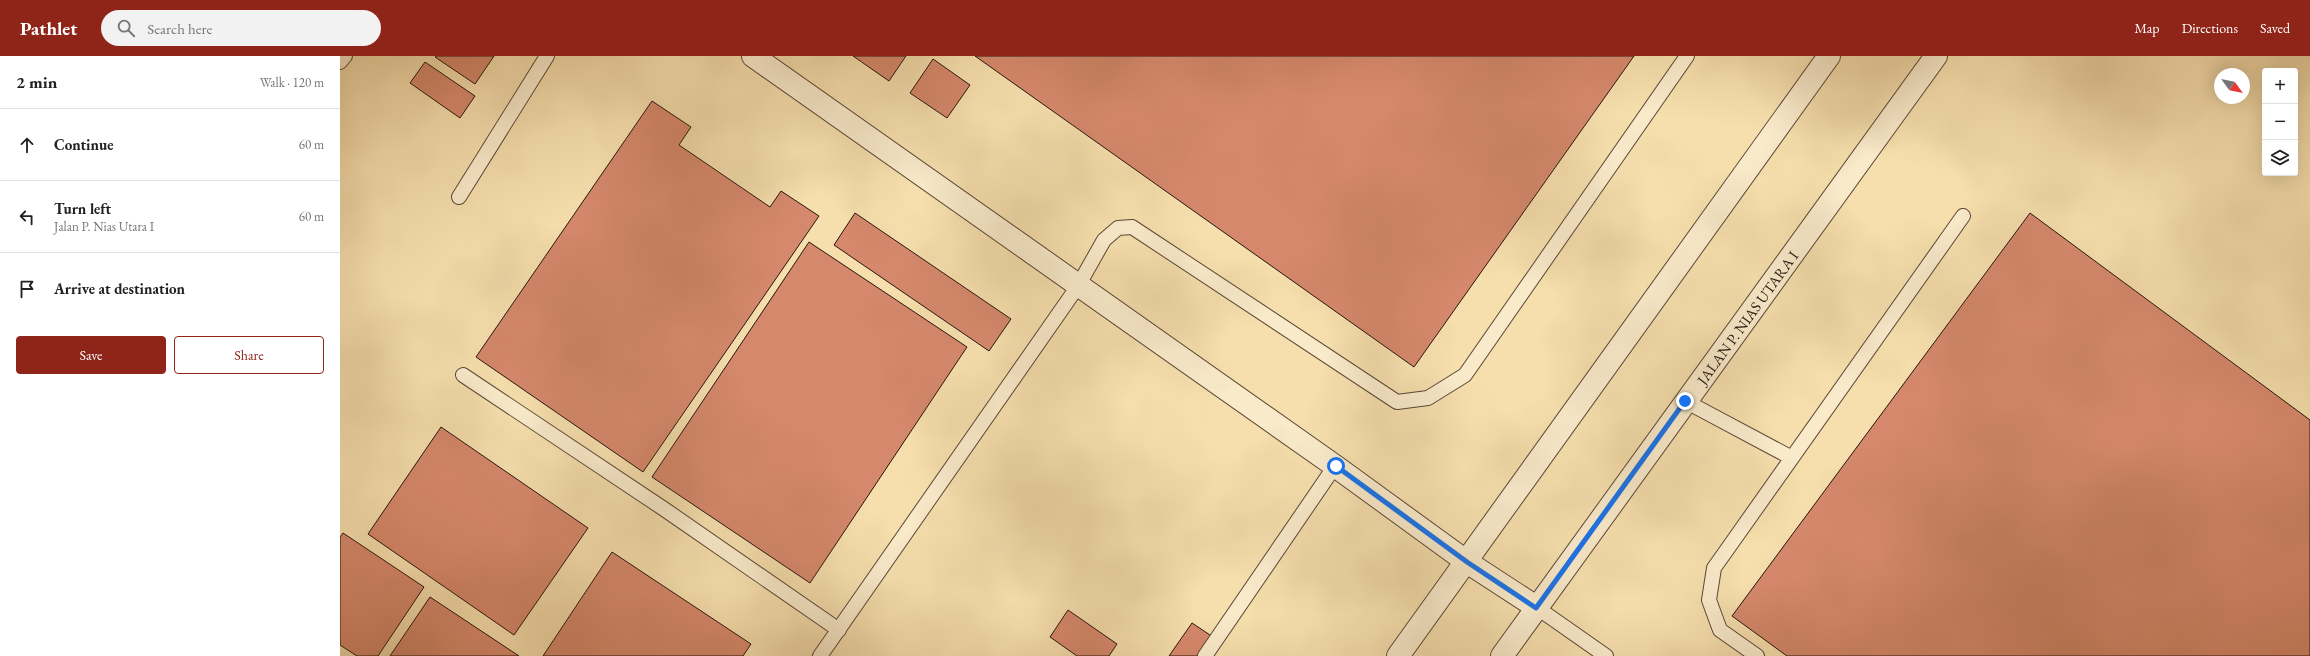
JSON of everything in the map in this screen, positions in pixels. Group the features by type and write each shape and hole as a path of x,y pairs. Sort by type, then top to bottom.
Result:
{"street":[{"path":"754,56 1078,286 1336,466 1467,562 1536,608"},
{"path":"1398,656 1829,56"},
{"name":"JALAN P. NIAS UTARA I","path":"1502,656 1936,56"}],"lane":[{"path":"340,62 345,56"},
{"path":"459,196 547,56"},
{"path":"820,656 1078,286 1104,240 1118,228 1132,227 1397,402 1428,398 1465,375 1687,56"},
{"path":"1757,656 1720,630 1709,600 1714,568 1963,216"},
{"path":"463,375 664,509 839,630"},
{"path":"1685,401 1792,458"},
{"path":"1205,656 1336,466"},
{"path":"1536,608 1606,656"}],"building":[{"path":"494,56 475,84 435,57"},
{"path":"853,56 906,56 889,81"},
{"path":"975,56 1634,56 1414,367"},
{"path":"933,59 970,85 947,118 910,93"},
{"path":"425,62 475,96 460,118 410,83"},
{"path":"652,101 691,127 679,145 770,207 781,191 819,216 643,472 476,357"},
{"path":"855,213 1011,319 989,351 834,245"},
{"path":"2030,213 2310,420 2310,656 1787,656 1732,616"},
{"path":"809,242 967,347 810,583 652,477"},
{"path":"441,427 588,528 514,635 368,534"},
{"path":"343,533 424,587 378,656 357,656 340,645 340,537"},
{"path":"612,552 751,644 743,656 543,656"},
{"path":"430,597 519,656 390,656"},
{"path":"1068,610 1117,644 1109,656 1077,656 1050,637"},
{"path":"1192,623 1213,637 1200,656 1169,656"}],"route":[{"path":"1336,466 1467,562 1536,608 1685,401"}]}
